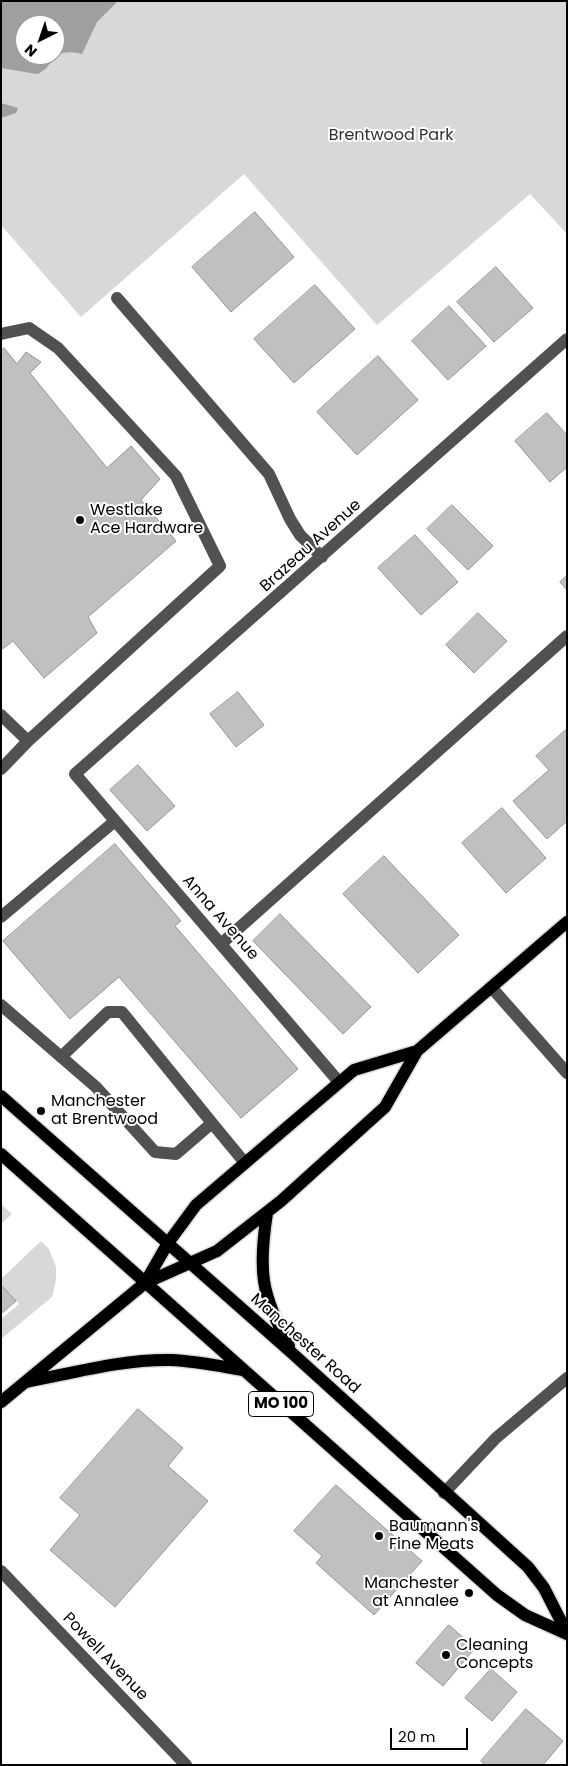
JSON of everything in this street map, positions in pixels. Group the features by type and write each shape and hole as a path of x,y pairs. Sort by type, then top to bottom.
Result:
{"main road":[{"path":"1,1402 145,1283 191,1264 226,1246 268,1213 385,1107 417,1051 567,922"},
{"path":"145,1283 168,1243 196,1205 339,1082 354,1070 417,1051"},
{"name":"Manchester Road","path":"1,1096 292,1353 528,1567 544,1588 567,1633"},
{"name":"Manchester Road","path":"1,1154 497,1595 525,1615 567,1633"},
{"path":"268,1213 262,1252 262,1277 274,1318 292,1353"},
{"path":"24,1382 84,1370 161,1360 216,1365 246,1371"}],"street":[{"path":"117,298 269,474 290,519 300,535 322,558"},
{"path":"1,334 29,328 58,348 101,392 176,476 220,566 28,741 1,769"},
{"name":"Brazeau Avenue","path":"75,774 322,558 567,339"},
{"path":"221,944 567,636"},
{"path":"1,715 28,741"},
{"name":"Anna Avenue","path":"75,774 339,1082"},
{"path":"1,917 115,821"},
{"path":"492,988 567,1073"},
{"path":"1,1005 96,1087 155,1152 176,1154 212,1123"},
{"path":"61,1057 108,1012 122,1012 245,1163"},
{"path":"444,1492 496,1438 567,1378"},
{"name":"Powell Avenue","path":"1,1571 186,1765"}],"green space":[{"name":"Brentwood Park","path":"1,1 567,1 567,234 530,194 377,325 244,174 81,317 1,225"},
{"path":"1,1204 12,1214 1,1224"},
{"path":"41,1241 49,1249 56,1267 56,1280 52,1297 1,1339 1,1319 19,1304 1,1285 1,1279"}],"shaded area":[{"path":"1,1 118,1 97,22 82,54 65,53 65,15 15,15 15,65 49,65 37,74 1,68"},
{"path":"1,103 18,108 16,113 1,118"}],"building":[{"path":"255,212 294,257 231,312 192,267"},
{"path":"496,267 533,308 494,342 457,302"},
{"path":"315,285 355,329 294,383 254,339"},
{"path":"449,306 486,346 448,380 412,341"},
{"name":"Westlake Ace Hardware","path":"4,348 17,364 26,352 41,362 30,373 107,468 131,446 160,479 141,500 176,541 88,617 97,633 44,678 13,641 1,650 1,351"},
{"path":"378,356 418,400 357,455 317,412"},
{"path":"547,413 567,435 567,467 550,482 515,441"},
{"path":"452,505 493,546 468,570 427,529"},
{"path":"415,535 458,582 421,615 378,568"},
{"path":"567,576 567,590 560,582"},
{"path":"478,613 507,641 474,673 446,645"},
{"path":"238,692 264,725 236,747 210,714"},
{"path":"567,729 567,821 547,839 513,801 549,770 536,756"},
{"path":"138,765 175,806 147,831 110,790"},
{"path":"502,808 546,858 506,893 462,843"},
{"path":"115,844 181,921 175,926 298,1069 241,1118 119,977 70,1019 3,941"},
{"path":"384,856 459,935 418,973 343,894"},
{"path":"280,914 371,1007 343,1034 253,941"},
{"path":"1,1285 16,1301 1,1314"},
{"path":"138,1409 183,1448 168,1466 208,1501 115,1607 50,1550 80,1515 60,1498"},
{"path":"336,1485 422,1561 374,1615 316,1563 322,1556 294,1531"},
{"name":"Cleaning Concepts","path":"449,1625 475,1648 443,1686 416,1663"},
{"path":"491,1669 517,1692 492,1721 465,1698"},
{"path":"526,1709 563,1741 543,1765 485,1765 481,1761"}],"place":[{"name":"Westlake Ace Hardware","path":"80,520"},
{"name":"Manchester at Brentwood","path":"41,1111"},
{"name":"Baumann's Fine Meats","path":"379,1536"},
{"name":"Manchester at Annalee","path":"469,1593"},
{"name":"Cleaning Concepts","path":"446,1655"}]}
